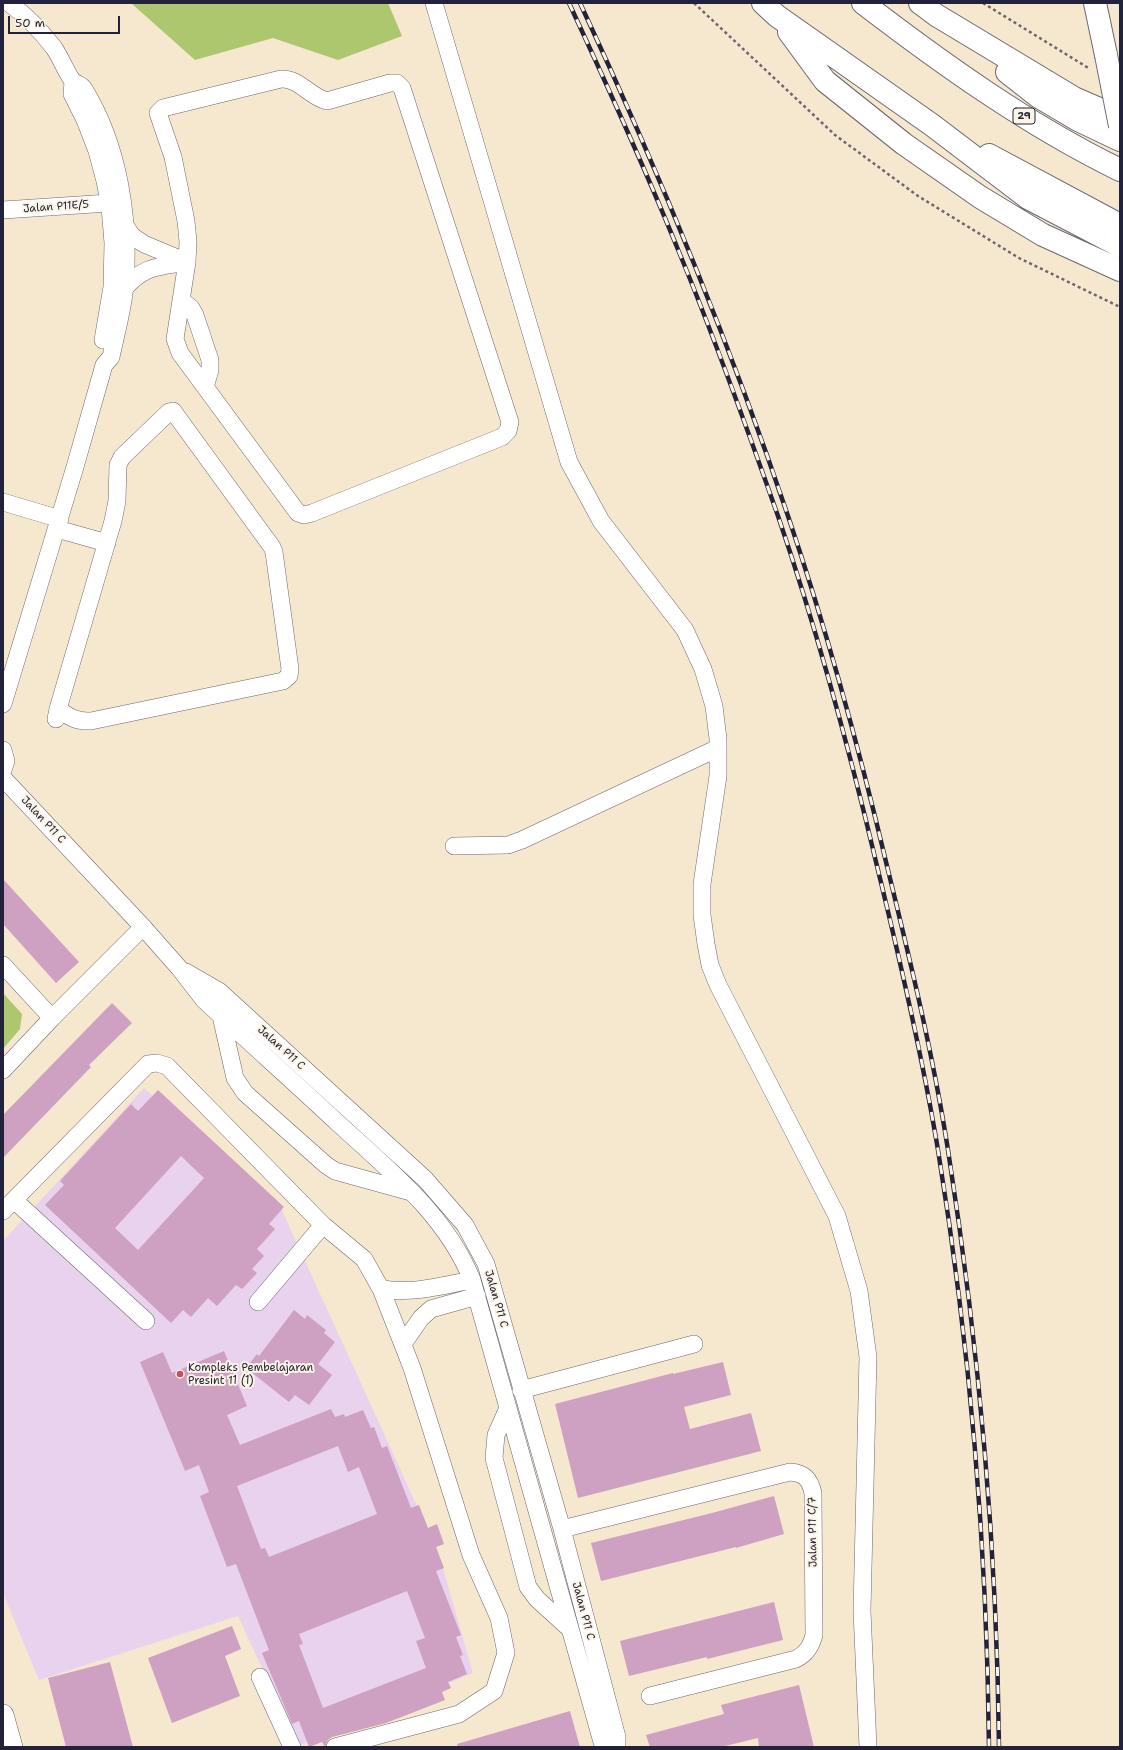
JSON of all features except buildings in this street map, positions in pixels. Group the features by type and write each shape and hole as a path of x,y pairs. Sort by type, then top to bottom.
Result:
{"highway":[{"name":"29","path":"863,3 932,56 996,99 1094,157 1120,170"},
{"path":"1095,3 1099,62 1120,126"},
{"path":"928,9 1074,98 1120,118"},
{"path":"928,9 1039,97 1078,120 1120,140"},
{"path":"770,10 932,125 1028,198 1120,246"},
{"path":"770,10 825,81 904,144 980,197 1043,235 1120,270"},
{"path":"932,125 1120,225"}],"main road":[{"path":"3,1715 12,1747"}],"street":[{"path":"3,704 58,524 104,365 111,357 124,289 126,240 118,178 100,122 82,87 73,82 30,9 9,3"},
{"path":"434,3 569,462 601,521 685,630 703,669 714,706 718,748 718,776 702,884 702,915 710,966 718,986 837,1216 859,1291 868,1357 862,1611 868,1747"},
{"path":"289,78 320,100 326,101 390,83 397,83 402,88 510,422 508,431 502,437 312,514 304,515 298,513 180,353 175,339 187,262 188,242 182,198 173,157 158,113 163,108 289,78"},
{"path":"73,82 72,94 86,120 97,151 106,181 109,203 113,242 112,280 100,356 104,365"},
{"name":"Jalan P11E/5","path":"3,210 109,203"},
{"path":"125,224 132,236 144,244 187,262"},
{"path":"124,289 132,279 143,271 187,262"},
{"path":"181,300 191,308 196,315 210,360 210,370 205,387"},
{"path":"169,412 173,412 272,547 274,552 290,669 289,676 283,681 91,721 82,722 57,714 107,543 113,521 116,501 118,465 122,456 169,412"},
{"path":"3,502 107,543"},
{"path":"454,846 508,845 522,840 718,748"},
{"path":"3,750 6,761 3,770"},
{"name":"Jalan P11 C","path":"3,778 143,927 180,969 204,1000 413,1192 460,1253 472,1280 477,1296 602,1742 607,1747"},
{"path":"3,1070 52,1018 143,927"},
{"path":"3,965 52,1018"},
{"name":"Jalan P11 C","path":"180,969 219,991 425,1179 465,1225 486,1264 562,1529 617,1737 617,1747"},
{"path":"221,1016 236,1078 245,1093 326,1165 335,1171 413,1192"},
{"path":"146,1321 8,1206 148,1064 157,1063 167,1066 323,1226 364,1259 381,1289 403,1344 412,1368 470,1555 499,1618 506,1653 494,1691 459,1714 335,1747"},
{"path":"258,1302 323,1226"},
{"path":"381,1289 415,1291 472,1280"},
{"path":"403,1344 421,1318 431,1309 477,1296"},
{"path":"521,1390 694,1344"},
{"path":"508,1408 496,1435 494,1458 528,1587 537,1599 571,1630"},
{"name":"Jalan P11 C/7","path":"562,1529 790,1472 803,1475 811,1484 813,1493 814,1635 812,1644 808,1650 796,1660 650,1696"},
{"path":"260,1676 292,1747"}],"path":[{"path":"694,3 835,135 918,196 1019,258 1120,307"},
{"path":"983,3 1086,68 1099,62"}],"shaded area":[{"name":"Kompleks Pembelajaran Presint 11 (1)","path":"144,1088 279,1204 418,1508 442,1565 473,1673 298,1746 238,1616 39,1680 3,1593 3,1241"}],"green space":[{"path":"131,3 388,3 402,36 338,60 273,38 195,60"},
{"path":"3,993 22,1014 20,1029 3,1049"}],"railway":[{"path":"569,3 612,96 679,252 730,384 778,516 806,602 832,690 886,901 932,1114 959,1298 975,1447 985,1597 989,1747"},
{"path":"580,3 637,129 691,256 742,386 788,516 842,690 904,937 928,1043 942,1114 969,1299 990,1522 995,1597 999,1747"}],"place":[{"name":"Kompleks Pembelajaran Presint 11 (1)","path":"180,1374"}]}
